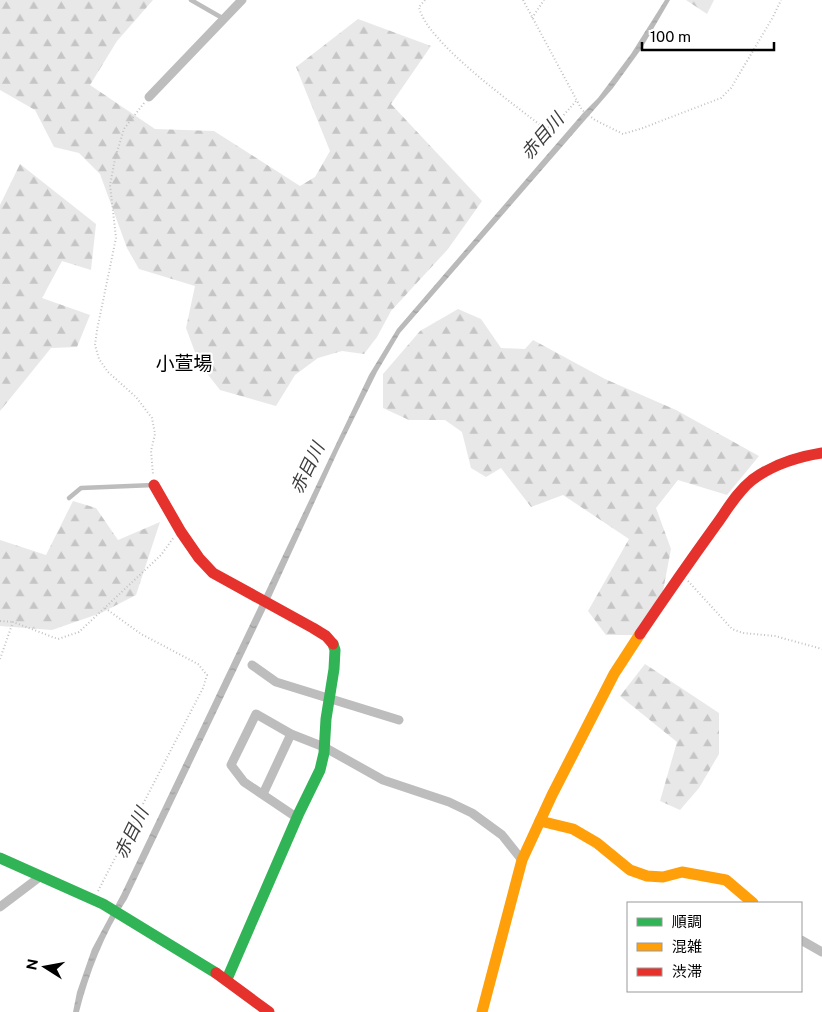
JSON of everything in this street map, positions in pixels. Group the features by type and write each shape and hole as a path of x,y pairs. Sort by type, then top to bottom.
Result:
{"street":[{"path":"149,97 242,0"},
{"path":"482,1012 522,860 614,674 681,573 742,489 752,479 786,463 822,453"},
{"path":"154,485 180,529 213,574 307,624 327,637 334,645 333,671 322,765 296,817 227,979"},
{"path":"252,665 276,682 400,720"},
{"path":"296,817 244,782 231,765 256,714 291,734 324,747 383,780 449,802 472,813 502,835 522,860"},
{"path":"263,794 291,734"},
{"path":"540,821 573,829 597,843 630,870 647,876 663,877 682,872 726,880 753,902"},
{"path":"0,858 98,902 123,916 227,979 269,1012"},
{"path":"0,907 41,876"},
{"path":"802,941 822,952"}],"lane":[{"path":"191,0 224,19"},
{"path":"69,498 81,488 154,485"}],"path":[{"path":"425,0 419,7 420,15 440,40 460,60 544,128 554,126 578,100"},
{"path":"523,0 582,110 594,120 623,134 721,98 731,88 781,0"},
{"path":"532,18 544,0"},
{"path":"149,97 124,129 115,159 110,184 116,238 95,345 98,359 108,372 136,397 152,418 154,434 151,452 154,485"},
{"path":"0,621 13,622 58,639 79,632 161,554 180,529"},
{"path":"681,573 732,629 743,633 775,636 822,649"},
{"path":"98,902 203,688 206,674 198,664 141,634 105,608"},
{"path":"0,659 13,622"}],"green space":[{"path":"0,0 153,0 117,41 90,85 155,129 214,131 300,186 315,177 330,151 296,67 358,19 431,46 391,104 482,201 448,249 391,311 377,337 364,354 342,351 318,358 295,375 276,406 220,390 199,363 186,328 195,286 139,269 127,248 100,174 79,153 54,147 35,110 0,90"},
{"path":"686,0 714,0 707,14"},
{"path":"20,164 96,224 91,270 62,261 42,298 90,315 77,347 51,348 0,411 0,205"},
{"path":"458,309 481,319 501,348 525,349 533,340 605,379 676,410 759,456 727,495 678,480 656,508 671,549 662,596 633,635 606,635 588,611 629,539 563,495 531,507 501,468 486,477 471,468 462,432 445,420 409,420 383,408 383,374 420,331"},
{"path":"73,501 96,508 118,540 160,522 136,595 101,613 52,630 0,626 0,540 46,555"},
{"path":"645,664 719,713 719,754 699,788 680,810 660,801 677,742 620,696"}],"water":[{"name":"赤目川","path":"665,0 670,0 642,48 613,88 400,333 377,372 127,899 104,939 87,983 79,1012 73,1012 77,992 92,949 121,895 369,375 397,329 598,98 631,54"}],"traffic: fast":[{"path":"227,979 299,813 320,770 324,753 326,719 334,669 335,650 333,644"},
{"path":"0,858 103,904 216,973"}],"traffic: slow":[{"path":"482,1012 522,860 552,795 614,674 640,634"},
{"path":"540,821 573,829 597,843 630,870 647,876 663,877 682,872 726,880 752,902"}],"traffic: jam":[{"path":"640,634 733,501 752,480 776,466 794,459 822,453"},
{"path":"154,485 181,532 199,558 213,573 313,628 326,636 333,644"},
{"path":"216,973 269,1012"}],"district":[{"name":"小萱場","path":"184,363"}]}
